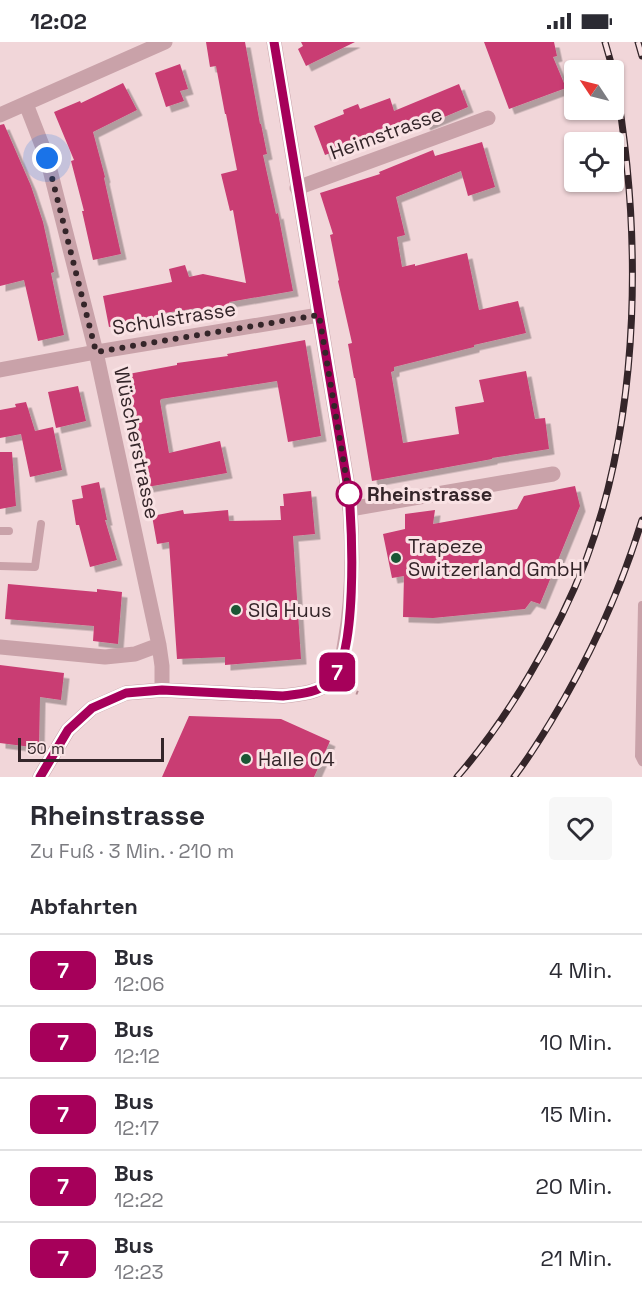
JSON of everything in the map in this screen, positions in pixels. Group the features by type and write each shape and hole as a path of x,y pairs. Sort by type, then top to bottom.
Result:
{"street":[{"path":"0,115 139,47 165,42"},
{"path":"40,777 68,730 92,708 126,693 162,690 283,696 300,694 318,690 332,680 341,663 351,594 350,509 274,42"},
{"name":"Wüscherstrasse","path":"26,104 47,158 96,352 159,645 162,690"},
{"name":"Heimstrasse","path":"297,188 488,118"},
{"name":"Schulstrasse","path":"0,370 319,315"},
{"path":"350,509 553,474"},
{"path":"0,647 105,657 135,654 159,645"}],"lane":[{"path":"0,566 35,567 41,524"},
{"path":"0,531 9,531"},
{"path":"642,605 639,756 642,762"}],"building":[{"path":"206,42 245,42 267,154 263,155 276,214 278,213 293,291 229,302 230,304 199,313 198,308 164,313 165,317 109,327 103,296 172,282 169,269 185,265 189,277 203,274 246,283 233,210 230,211 221,174 237,170 216,66 210,67"},
{"path":"301,42 355,42 306,66 298,49 303,46"},
{"path":"484,42 554,42 557,56 553,57 564,83 564,89 509,109"},
{"path":"180,64 188,89 180,91 184,101 166,107 155,73"},
{"path":"123,83 137,110 93,132 121,254 93,260 82,211 84,211 71,161 74,160 54,112 80,101 81,103"},
{"path":"459,84 468,107 425,125 422,119 325,155 314,126 344,114 343,110 358,104 360,109 390,98 394,111"},
{"path":"4,124 31,186 43,222 64,335 38,341 24,280 0,286 0,125"},
{"path":"482,142 495,187 468,196 461,171 396,197 405,235 397,237 402,267 467,253 479,310 518,301 526,333 394,367 394,371 391,372 403,443 459,434 455,407 484,402 479,380 526,371 535,419 545,418 549,449 372,481 348,344 352,343 330,235 333,234 320,193 380,174 379,172 433,150 435,156"},
{"path":"305,340 321,436 288,442 277,381 161,399 169,453 220,441 227,473 147,487 123,375"},
{"path":"78,386 86,421 56,428 48,392"},
{"path":"26,402 35,431 53,427 62,470 30,477 21,434 0,438 0,410 16,407 15,404"},
{"path":"0,452 12,452 16,506 0,509"},
{"path":"99,482 107,520 105,520 117,560 90,567 79,525 76,525 72,500 83,498 81,486"},
{"path":"575,486 580,506 540,604 531,601 525,609 433,618 403,617 404,576 392,578 383,534 405,529 405,514 435,510 433,524 517,509 524,496"},
{"name":"SIG Huus","path":"311,491 315,534 293,536 301,659 225,665 225,657 177,659 169,542 157,544 152,516 183,510 184,514 228,510 229,521 281,520 280,506 284,506 283,494"},
{"path":"8,584 122,592 118,644 93,641 94,626 5,619"},
{"path":"0,665 64,673 61,700 40,697 39,748 0,743"},
{"name":"Halle 04","path":"189,716 281,719 330,741 314,777 162,777"}],"railway":[{"path":"605,42 610,60"},
{"path":"638,42 642,56"},
{"path":"457,777 487,740 514,701 561,618 586,560 604,502 618,442 627,381 632,318 629,193 621,120"},
{"path":"514,777 550,723 590,650 614,599 642,520"}],"bus line":[{"name":"7","path":"40,777 68,730 92,708 126,693 162,690 283,696 300,694 318,690 332,680 341,663 351,594 352,542 349,494 274,42"}],"place":[{"name":"Rheinstrasse","path":"349,494"},
{"name":"Trapeze Switzerland GmbH","path":"396,558"},
{"name":"SIG Huus","path":"236,610"},
{"name":"Halle 04","path":"246,759"}],"route":[{"path":"47,158 96,352 319,315 349,494"}]}
